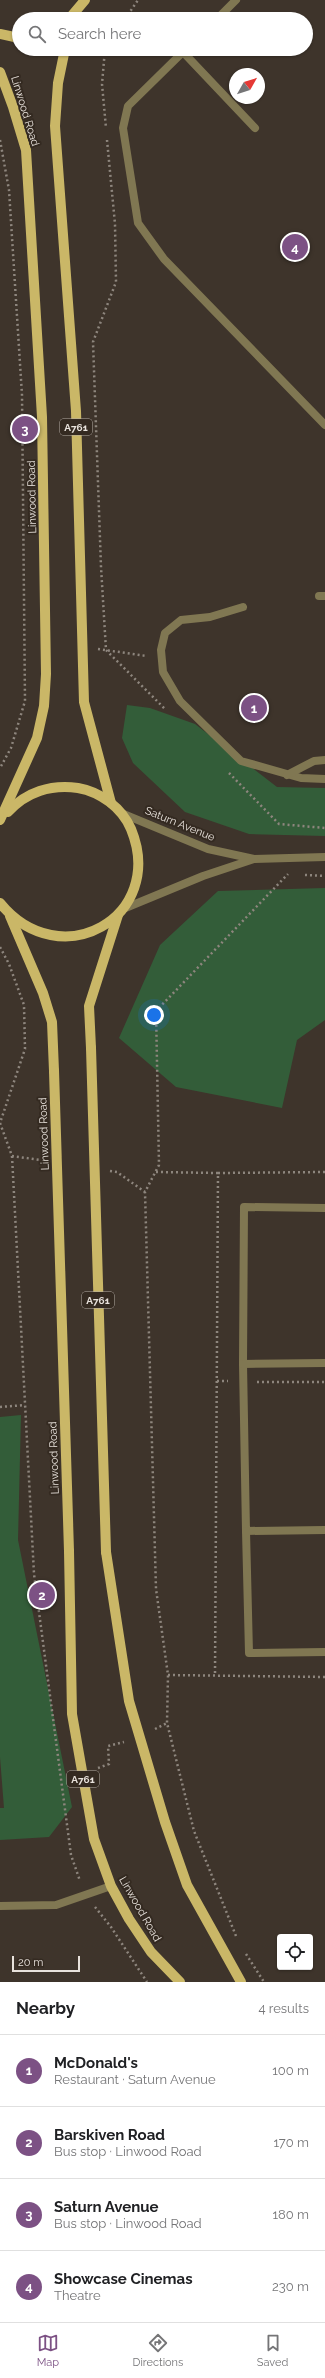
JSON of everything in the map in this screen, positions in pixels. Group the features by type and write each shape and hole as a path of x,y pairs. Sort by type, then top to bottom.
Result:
{"main road":[{"path":"77,12 86,1"},
{"path":"0,34 12,37"},
{"name":"Linwood Road","path":"64,56 58,83 55,126 76,411 84,702 112,803"},
{"name":"Linwood Road","path":"0,72 26,150 42,417 46,674 44,706 38,738 0,821"},
{"path":"0,821 16,803 39,790 65,786 90,790 112,803 122,813 128,822 138,846 139,871 132,895 120,912 98,929 76,936 52,936 29,929 9,914 0,903"},
{"name":"A761","path":"120,912 89,1006 106,1552 129,1701 165,1822 187,1884 241,1982"},
{"name":"Linwood Road","path":"9,914 43,993 52,1022 69,1551 72,1714 94,1839 111,1886 151,1952 180,1982"}],"street":[{"path":"224,12 236,0"},
{"path":"178,56 128,106 123,128 138,223 164,259 325,425"},
{"path":"189,56 255,128"},
{"path":"243,607 210,617 181,620 165,633 162,672 180,701 241,761 287,775 301,778 325,779"},
{"path":"287,775 314,761 325,760"},
{"name":"Saturn Avenue","path":"122,813 208,849 254,859 325,857"},
{"name":"Saturn Avenue","path":"120,912 203,876 254,859"},
{"path":"325,1208 244,1207 243,1364 249,1653 325,1652"},
{"path":"243,1364 325,1363"},
{"path":"246,1531 325,1530"},
{"path":"0,1906 56,1905 111,1886"}],"path":[{"path":"130,12 138,0"},
{"path":"104,56 102,84 106,131"},
{"path":"107,139 115,224 116,282 93,342 101,567 106,650 167,711"},
{"path":"0,140 8,190 22,395 25,701 11,748 0,768"},
{"path":"82,646 162,658"},
{"path":"223,768 279,824 325,828"},
{"path":"238,1941 194,1831 167,1723 168,1675 156,1588 145,1192 159,1165 156,1011 288,874 295,874"},
{"path":"303,875 325,876"},
{"path":"12,1156 34,1574 71,1856 85,1895 111,1927 147,1982"},
{"path":"156,1172 325,1172"},
{"path":"215,1676 218,1173"},
{"path":"217,1381 325,1382"},
{"path":"0,1406 25,1405"},
{"path":"168,1675 325,1677"},
{"path":"61,1777 82,1774 109,1764 108,1746 140,1738 167,1723"},
{"path":"246,1952 264,1982"}],"green space":[{"path":"127,705 150,708 195,724 277,787 325,788 325,836 249,834 185,812 133,763 122,738"},
{"path":"325,888 325,1020 297,1040 282,1108 176,1087 119,1038 160,945 218,891"},
{"path":"21,1415 18,1540 72,1807 49,1837 0,1840 0,1808 4,1808 0,1757 0,1417"}],"place":[{"name":"Showcase Cinemas","path":"295,247"},
{"name":"Saturn Avenue","path":"25,429"},
{"name":"McDonald's","path":"254,708"},
{"name":"Barskiven Road","path":"42,1595"}]}
